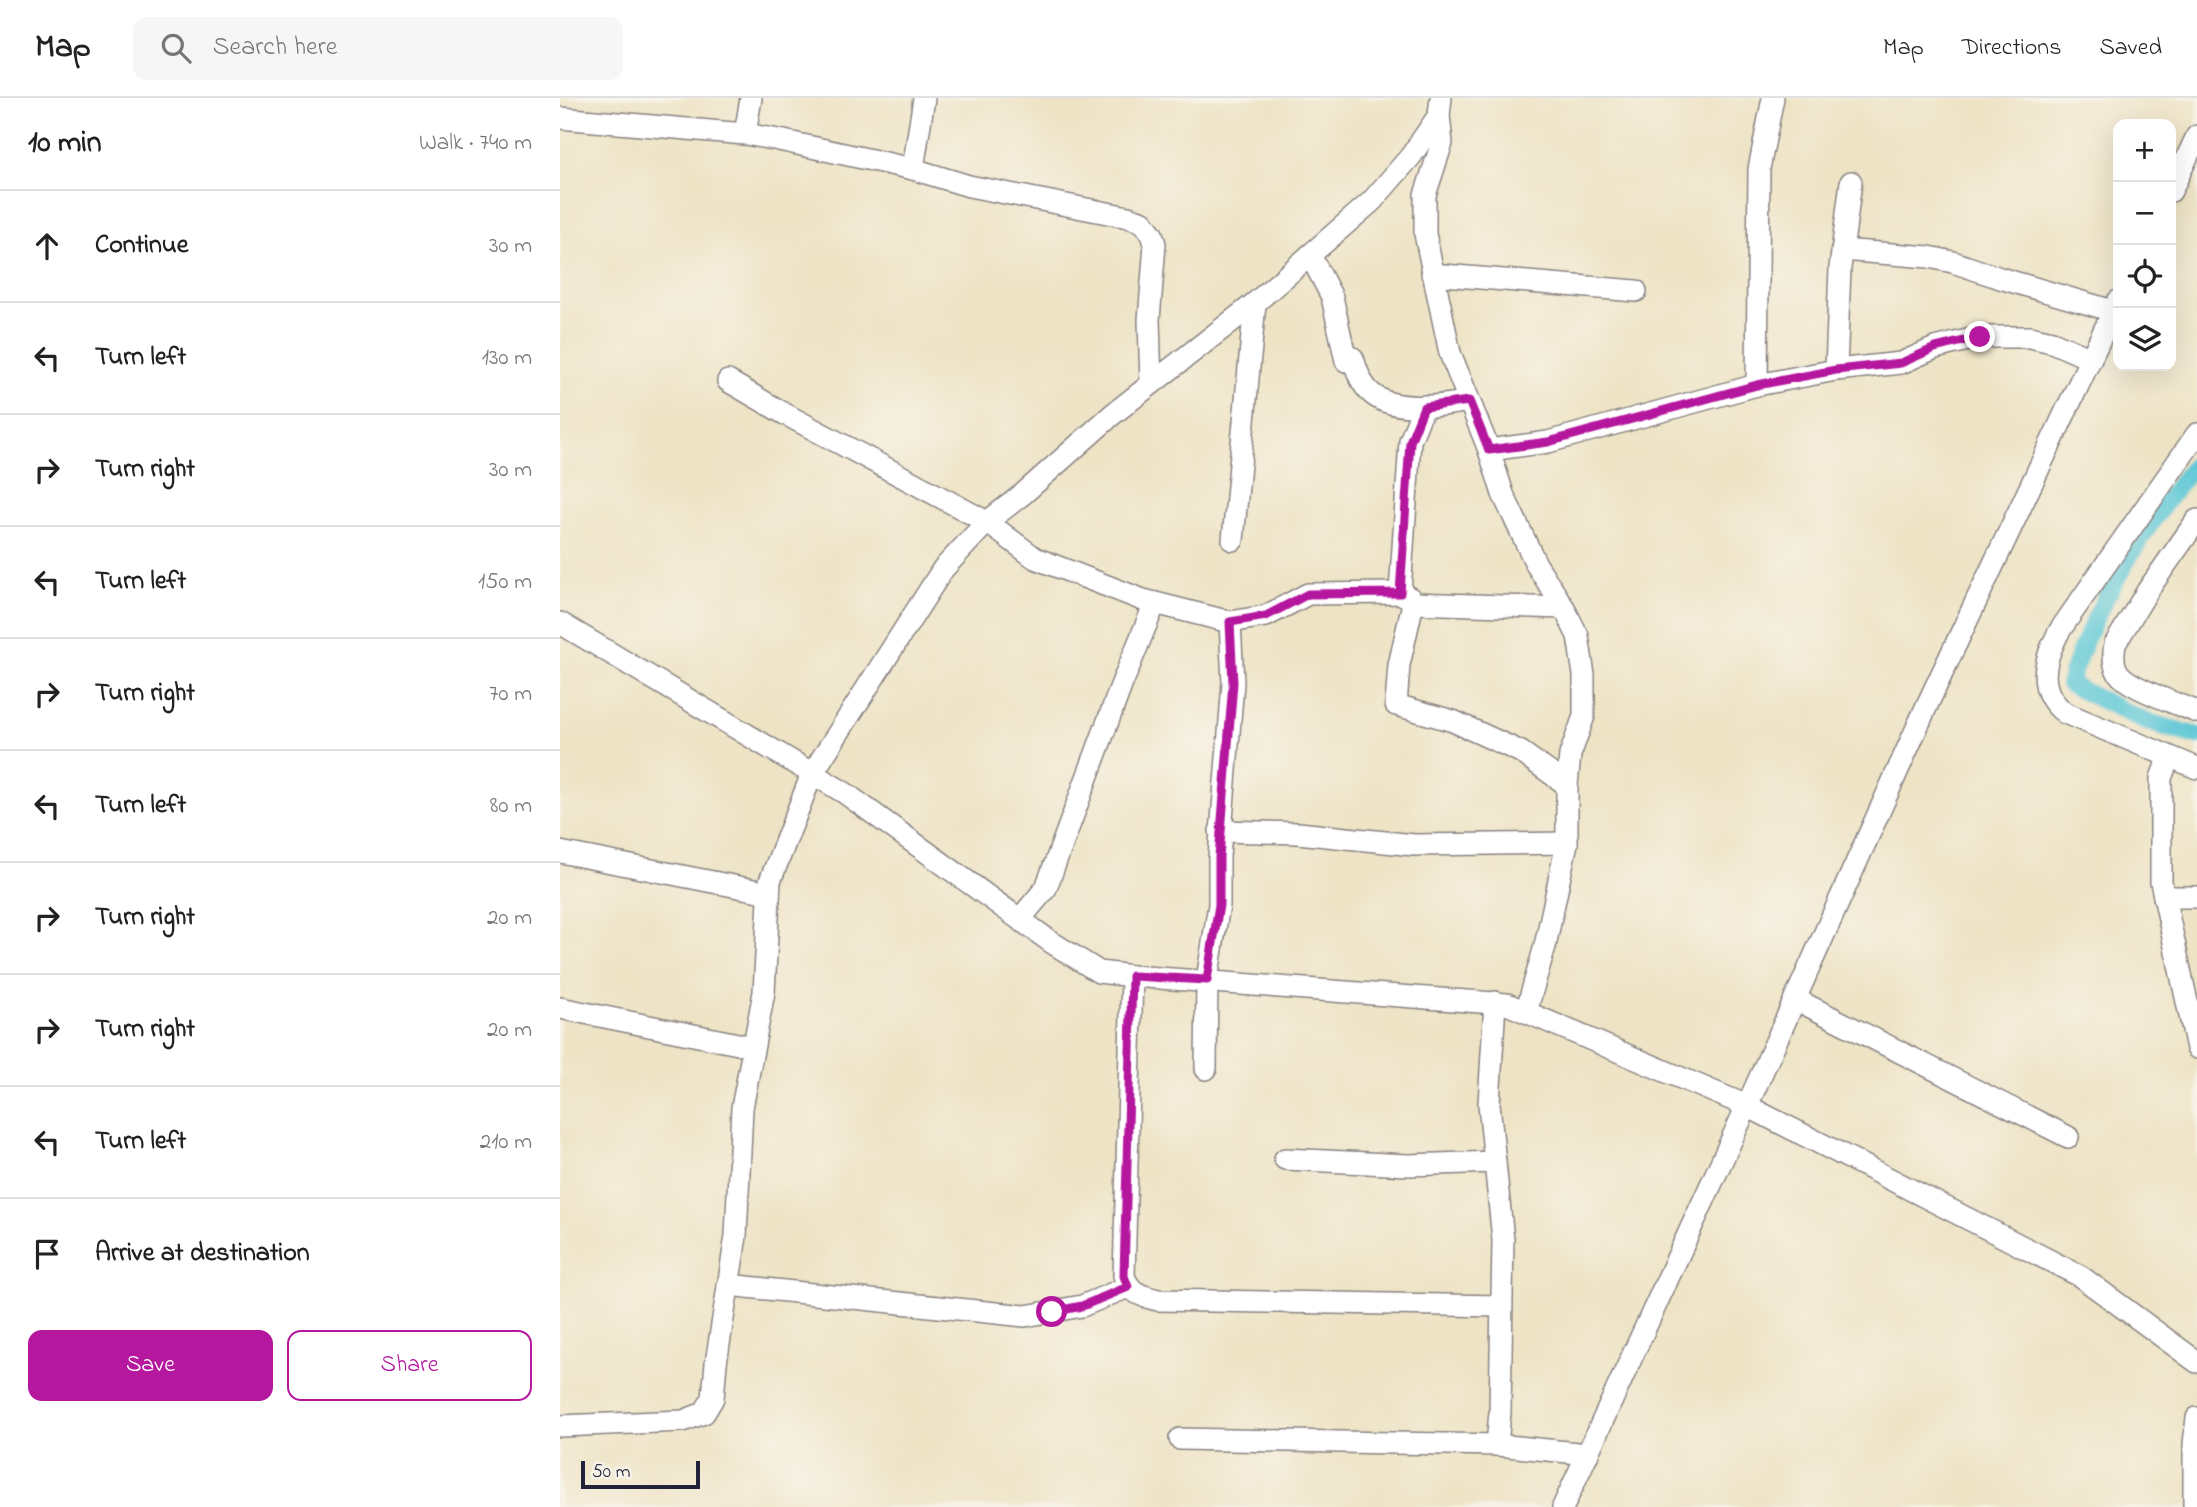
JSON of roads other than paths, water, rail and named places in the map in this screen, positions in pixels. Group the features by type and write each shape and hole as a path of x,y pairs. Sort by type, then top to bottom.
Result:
{"street":[{"path":"745,134 751,98"},
{"path":"913,169 924,98"},
{"path":"1757,385 1759,169 1773,98"},
{"path":"560,1426 683,1421 704,1413 713,1398 736,1236 742,1108 764,992 770,881 812,774 943,569 987,522 1023,494 1112,414 1255,303 1372,201 1411,156 1440,106"},
{"path":"1440,106 1442,143 1425,195 1425,234 1450,353 1489,450 1503,494 1536,564 1578,636 1584,675 1584,716 1570,755 1567,843 1545,946 1526,1012"},
{"path":"560,118 745,134 913,169 969,186 1048,203 1099,210 1143,222 1152,234 1155,244 1149,320 1151,384"},
{"path":"2175,182 2197,135"},
{"path":"1836,370 1842,250 1851,182"},
{"path":"1842,250 1929,257 2000,278 2113,305"},
{"path":"1310,255 1332,297 1350,360 1372,394 1396,403 1424,407 1469,401"},
{"path":"1432,275 1636,290"},
{"path":"1233,540 1255,303"},
{"path":"1563,1507 1928,703 2115,308"},
{"path":"1489,450 1548,442 1757,385 1836,370 1901,363 1935,348 1980,337 2030,337 2052,342 2091,359"},
{"path":"728,381 987,522 1035,558 1155,603 1230,622 1266,616 1308,594 1564,608"},
{"path":"1424,407 1410,442 1407,598 1396,705 1453,722 1496,740 1521,752 1567,785"},
{"path":"2197,434 2060,629 2048,651 2044,669 2050,697 2065,713 2165,767 2197,768"},
{"path":"2197,520 2136,610 2115,644 2114,652 2114,664 2120,675 2133,684 2197,712"},
{"path":"1020,919 1046,888 1121,686 1155,603"},
{"path":"1206,1069 1207,980 1219,905 1220,831 1233,683 1230,622"},
{"path":"560,623 845,793 1020,919 1099,972 1507,1004 1747,1106 2080,1276 2197,1362"},
{"path":"2165,767 2161,882 2192,1001 2197,1048"},
{"path":"1220,831 1298,833 1414,845 1567,843"},
{"path":"560,852 769,893"},
{"path":"2164,897 2197,897"},
{"path":"1132,976 1124,1276 1128,1287 1140,1295 1158,1300 1501,1306"},
{"path":"1795,999 2068,1137"},
{"path":"1495,1002 1489,1104 1503,1240 1497,1445"},
{"path":"560,1008 753,1047"},
{"path":"1285,1160 1408,1165 1495,1162"},
{"path":"728,1285 1025,1316 1082,1306 1128,1287"},
{"path":"2194,1507 2197,1418"},
{"path":"1180,1439 1497,1445 1588,1454"}],"waterway":[{"path":"2197,462 2159,511 2123,567 2091,627 2069,684 2144,721 2197,736"}]}
